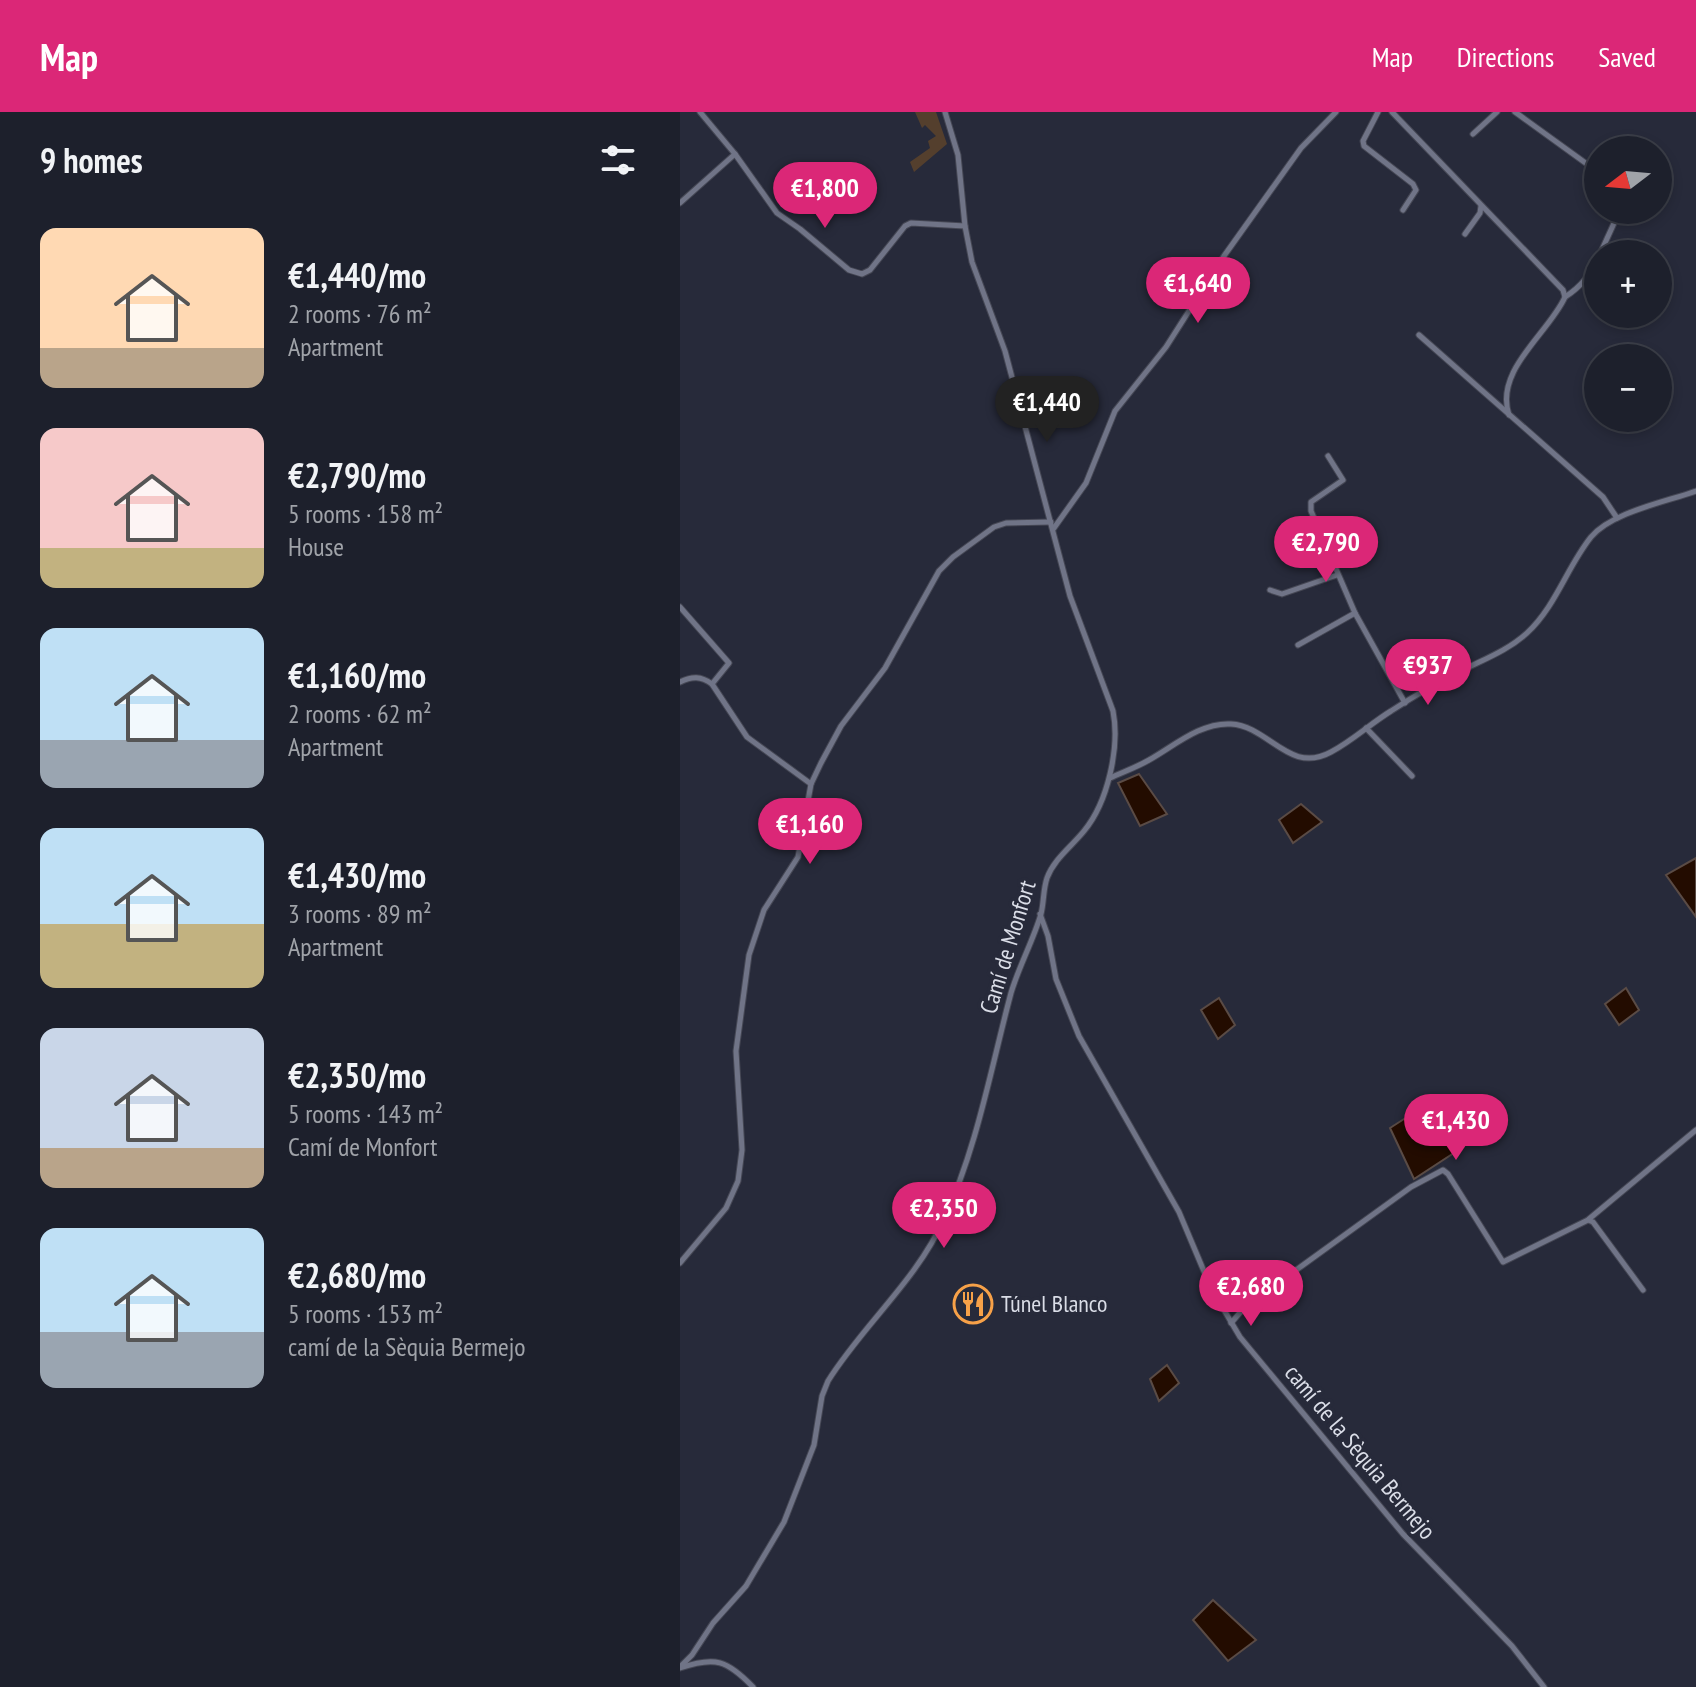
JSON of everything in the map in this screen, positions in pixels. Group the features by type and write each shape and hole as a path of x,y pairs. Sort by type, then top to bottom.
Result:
{"street":[{"path":"700,112 777,213 849,270 862,274 870,270 905,226 911,223 965,226"},
{"name":"Camí de Monfort","path":"680,1668 713,1623 746,1586 784,1522 814,1445 822,1396 828,1381 907,1280 944,1222 981,1109 1018,969 1040,914 1046,881 1053,866 1087,829 1110,778 1116,740 1113,711 1077,619 1005,351 972,262 958,155 945,112"},
{"path":"680,1263 726,1208 738,1181 742,1150 736,1051 749,955 764,910 798,857 811,784 841,726 885,668 939,571 953,557 994,527 1006,523 1053,525 1086,483 1115,411 1166,347 1224,256 1301,148 1336,112"},
{"path":"1378,112 1363,141 1364,146 1413,184 1416,190 1403,210"},
{"path":"1392,112 1563,290 1565,297"},
{"path":"1473,134 1497,112"},
{"path":"1515,112 1584,162"},
{"path":"680,203 735,154"},
{"path":"1465,234 1482,205"},
{"path":"1509,415 1504,401 1506,389 1528,347 1565,297 1584,281"},
{"path":"1419,335 1603,497 1617,518"},
{"path":"1328,456 1343,480 1311,502 1311,511 1355,613 1405,703"},
{"path":"1110,778 1197,732 1219,725 1234,724 1249,730 1303,759 1332,752 1405,703 1466,668 1509,648 1529,631 1553,600 1592,536 1617,518 1696,491"},
{"path":"1293,553 1322,541"},
{"path":"1270,590 1282,594 1337,575"},
{"path":"680,607 729,663 712,684"},
{"path":"1298,645 1355,613"},
{"path":"680,682 690,677 704,678 712,684 747,737 811,784"},
{"path":"1366,728 1412,776"},
{"name":"camí de la Sèquia Bermejo","path":"1040,914 1048,936 1056,979 1079,1036 1179,1212 1211,1288 1240,1337 1393,1522 1512,1646 1544,1687"},
{"path":"1231,1323 1245,1307 1411,1187 1443,1170 1503,1262 1588,1220 1696,1130"},
{"path":"1588,1220 1593,1222 1643,1290"},
{"path":"680,1668 713,1660 731,1667 753,1687"}],"shaded area":[{"path":"915,112 936,112 947,144 914,172 910,162 930,148 928,141 936,136 925,125 922,128"},
{"path":"1139,774 1167,814 1140,826 1118,783"},
{"path":"1301,804 1322,822 1293,843 1279,820"},
{"path":"1696,858 1696,917 1666,875"},
{"path":"1626,988 1639,1010 1619,1025 1605,1004"},
{"path":"1219,998 1235,1025 1218,1039 1201,1010"},
{"path":"1432,1101 1463,1147 1414,1179 1390,1128"},
{"path":"1167,1365 1179,1383 1159,1401 1150,1379"},
{"path":"1213,1600 1256,1640 1228,1661 1193,1620"}],"place":[{"name":"Túnel Blanco","path":"973,1304"}]}
